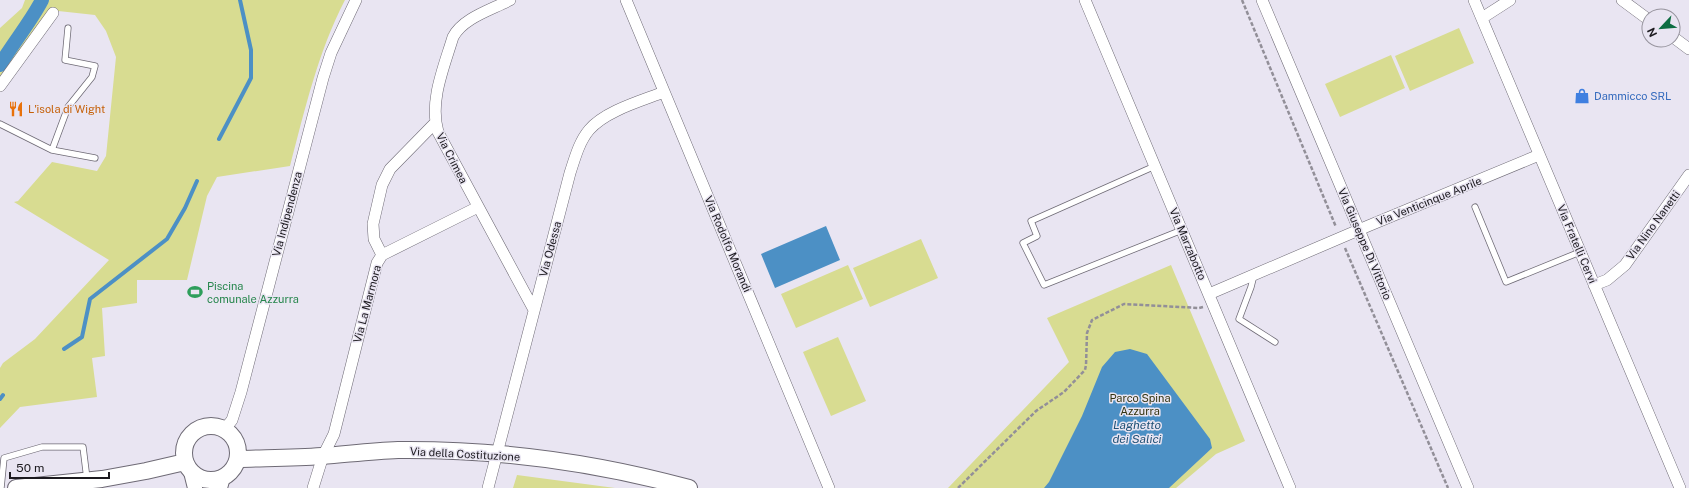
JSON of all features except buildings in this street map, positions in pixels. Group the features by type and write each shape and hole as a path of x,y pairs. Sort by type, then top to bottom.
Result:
{"main road":[{"path":"217,426 225,429 231,434 236,442 238,459 231,472 222,483 199,478 188,467 184,454 185,445 190,435 198,428 217,426"},
{"name":"Via della Costituzione","path":"238,459 323,456 367,451 399,450 497,453 612,469 689,488"},
{"path":"16,488 87,481 188,467"}],"street":[{"name":"Via Indipendenza","path":"225,429 232,420 241,392 323,78 331,53 356,0"},
{"name":"Via Crimea","path":"510,0 464,23 457,30 453,37 436,97 434,112 438,132 534,310"},
{"name":"Via Rodolfo Morandi","path":"626,0 829,488"},
{"name":"Via Marzabotto","path":"1085,0 1290,488"},
{"name":"Via Giuseppe Di Vittorio","path":"1262,0 1468,488"},
{"name":"Via Fratelli Cervi","path":"1474,0 1680,488"},
{"path":"1482,18 1510,0"},
{"path":"1622,0 1641,14"},
{"path":"0,86 53,13"},
{"name":"Via Odessa","path":"488,488 570,173 581,143 589,130 610,114 664,92"},
{"path":"382,255 374,239 373,224 382,185 390,169 435,123"},
{"name":"Via Venticinque Aprile","path":"1211,298 1254,275 1540,155"},
{"name":"Via Nino Nanetti","path":"1594,285 1607,280 1625,265 1689,175"},
{"name":"Via La Marmora","path":"313,488 323,456 334,434 377,263 382,255 478,207"},
{"path":"188,467 195,488"}],"lane":[{"path":"52,150 68,107 92,77 94,66 65,60 68,28"},
{"path":"0,124 52,150 95,158"},
{"path":"1155,166 1031,220 1038,236 1024,243 1044,285 1182,230"},
{"path":"1475,207 1506,282 1580,252"},
{"path":"1254,275 1251,287 1238,319 1275,342"},
{"path":"1,488 4,458 42,447 83,447 87,481"}],"path":[{"path":"958,488 1036,411 1064,392 1085,370 1087,333 1092,320 1124,304 1199,308 1211,298"}],"green space":[{"path":"25,0 345,0 327,40 313,81 290,166 217,177 207,196 187,280 137,280 137,303 102,308 105,356 92,358 97,397 20,407 0,428 0,368 3,363 35,339 109,260 14,202 18,201 52,162 97,171 106,156 116,57 106,31 95,15 49,10 0,78 0,28 22,8"},
{"path":"1459,28 1474,63 1410,91 1395,56"},
{"path":"1391,55 1405,88 1340,117 1325,84"},
{"path":"921,239 938,278 870,307 853,268"},
{"path":"848,265 863,299 796,328 781,294"},
{"name":"Parco Spina Azzurra","path":"1171,265 1245,441 1216,454 1176,488 948,488 1069,362 1047,318"},
{"path":"838,337 866,401 831,416 803,352"},
{"path":"517,475 615,488 513,488"}],"water":[{"path":"826,226 840,260 775,288 761,254"},
{"name":"Laghetto dei Salici","path":"1130,349 1147,354 1210,439 1212,448 1169,488 1044,488 1049,482 1082,416 1102,367 1115,352"}],"waterway":[{"path":"0,65 42,0"},
{"path":"219,139 251,78 251,50 240,0"},
{"path":"64,349 82,337 90,299 167,239 185,208 197,181"},
{"path":"0,399 3,395"}],"place":[{"name":"Dammicco SRL","path":"1582,96"},
{"name":"L'isola di Wight","path":"16,109"},
{"name":"Piscina comunale Azzurra","path":"195,292"}]}
